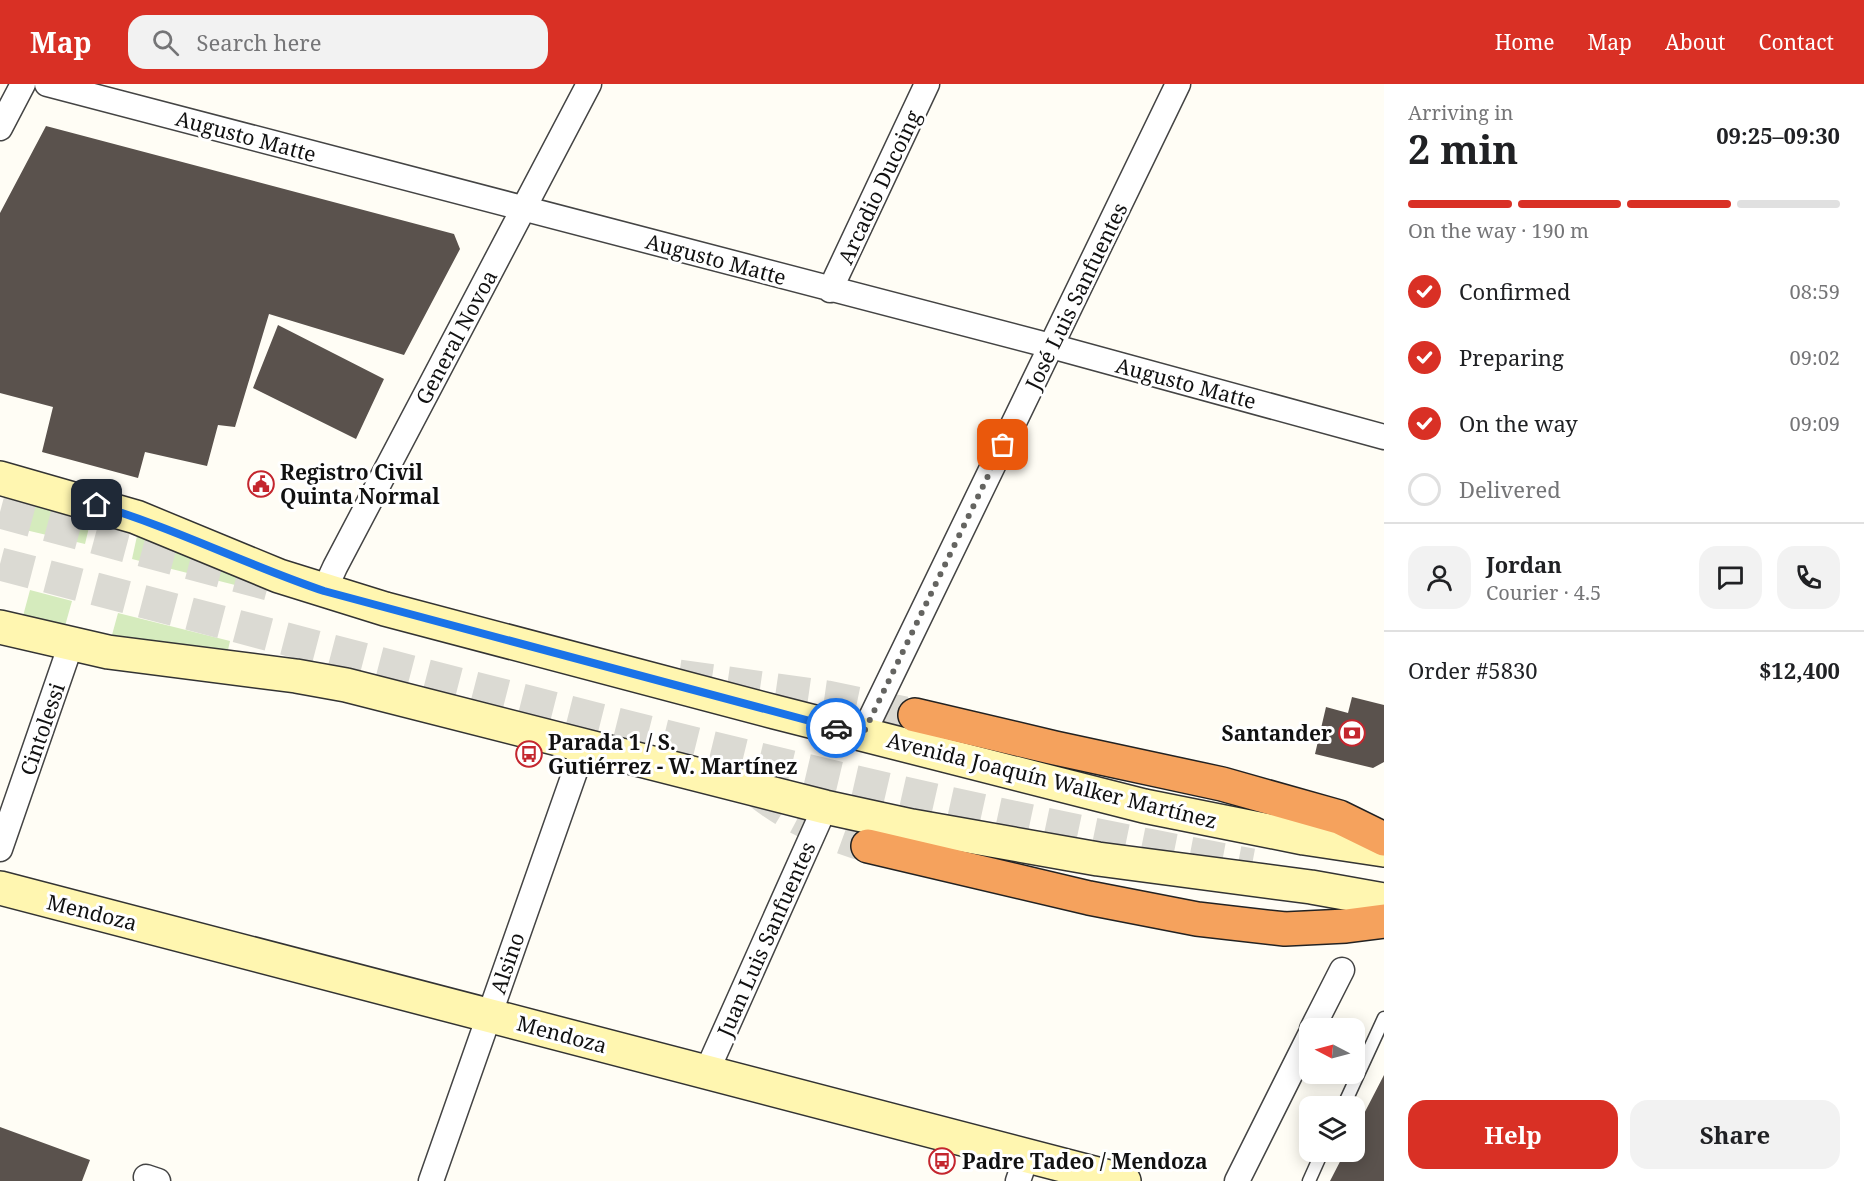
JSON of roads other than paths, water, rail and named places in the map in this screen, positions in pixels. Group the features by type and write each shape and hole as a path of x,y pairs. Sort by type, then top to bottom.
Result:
{"highway":[{"path":"915,715 1222,784 1339,817 1384,838"},
{"path":"868,846 1099,900 1197,919 1285,929 1346,926 1384,921"}],"main road":[{"name":"Avenida Joaquín Walker Martínez","path":"0,478 136,517 279,576 324,591 1144,806 1304,838 1384,850"},
{"path":"0,627 144,658 296,676 346,685 825,807 912,826 1087,857 1311,887 1384,900"},
{"name":"Mendoza","path":"0,888 707,1071 1022,1168 1125,1181"}],"street":[{"path":"0,128 23,84"},
{"name":"Augusto Matte","path":"47,84 1051,346 1384,437"},
{"name":"General Novoa","path":"324,591 589,84"},
{"name":"Arcadio Ducoing","path":"830,290 927,84"},
{"name":"José Luis Sanfuentes","path":"863,734 1178,84"},
{"name":"Cintolessi","path":"0,849 71,644"},
{"name":"Alsino","path":"431,1181 584,746"},
{"name":"Juan Luis Sanfuentes","path":"707,1071 825,807"},
{"path":"1318,1018 1342,970"},
{"path":"1237,1181 1299,1057"}],"lane":[{"path":"1348,1096 1384,1018"},
{"path":"1309,1181 1318,1162"}],"tunnel":[{"path":"0,512 272,585"},
{"path":"0,564 467,686 780,764 1094,834 1252,865"},
{"path":"679,676 827,697 915,715"},
{"path":"757,791 782,809 810,824 868,846"}],"place":[{"name":"Registro Civil Quinta Normal","path":"261,484"},
{"name":"Santander","path":"1352,733"},
{"name":"Parada 1 / S. Gutiérrez - W. Martínez","path":"529,754"},
{"name":"Padre Tadeo / Mendoza","path":"942,1161"}]}
